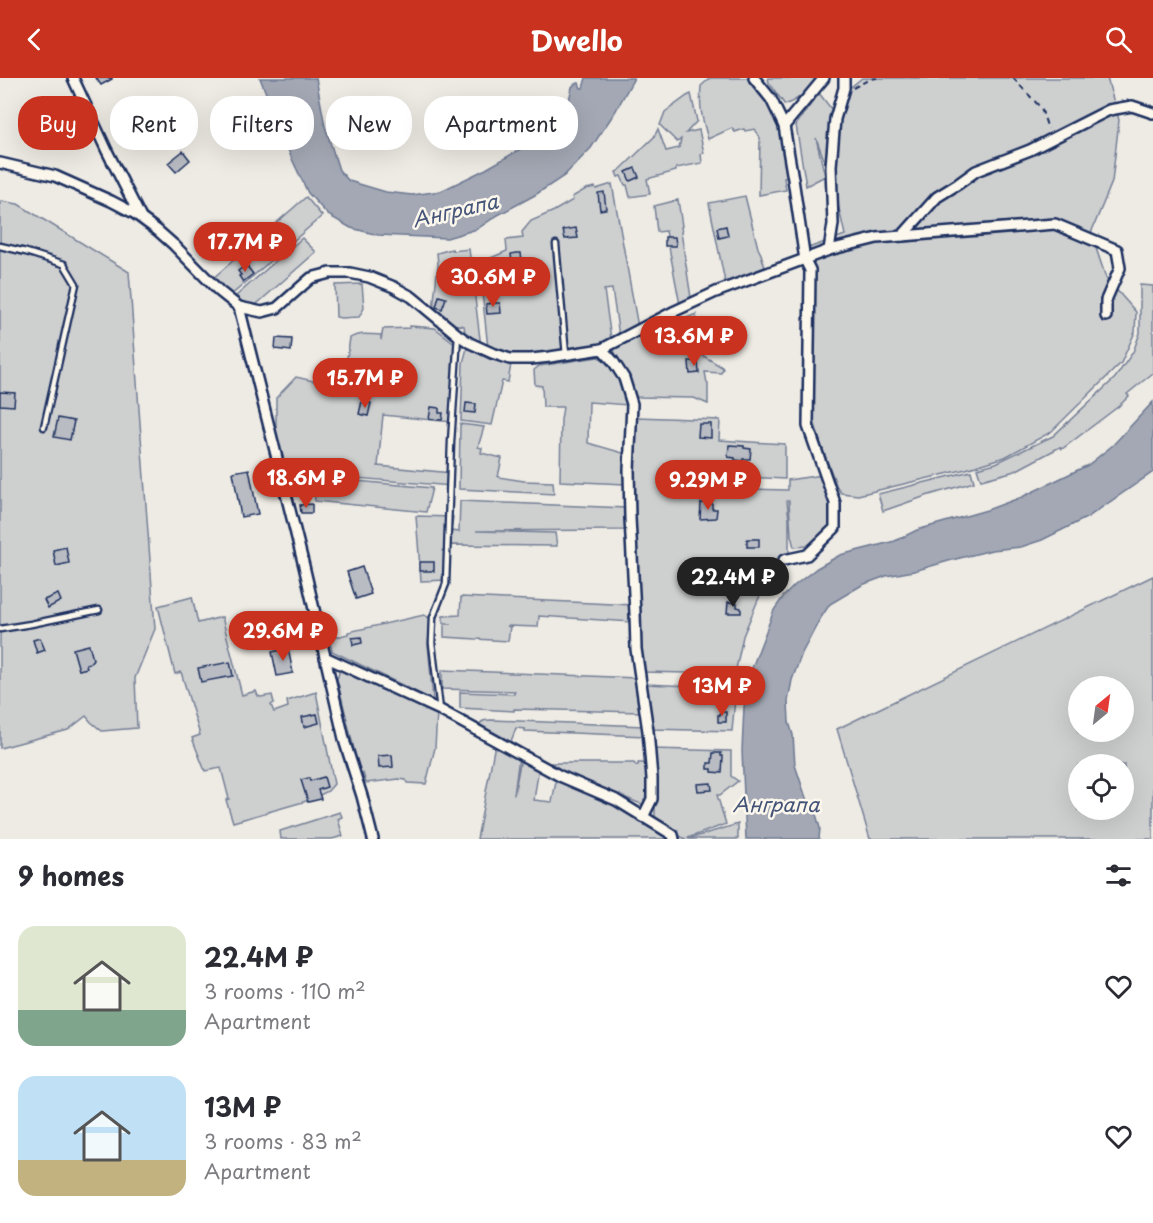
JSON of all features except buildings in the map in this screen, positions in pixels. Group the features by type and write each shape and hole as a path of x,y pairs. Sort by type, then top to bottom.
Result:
{"street":[{"path":"73,78 106,151 141,218"},
{"path":"754,78 771,99 784,126 805,260 810,270 808,426 835,503 835,528 807,555 784,560"},
{"path":"784,126 824,78"},
{"path":"829,250 833,224 831,166 836,119 843,93 844,78"},
{"path":"902,236 937,197 976,171 1030,150 1109,110 1132,106 1153,113"},
{"path":"0,163 55,176 111,201 141,218 174,245 219,291 239,307 262,312 277,308 311,278 330,273 350,273 394,286 412,297 458,334 492,353 510,359 531,359 602,349 716,292 829,250 878,238 1055,224 1117,250 1120,268 1106,300 1106,316"},
{"path":"239,307 304,566 345,743 373,839"},
{"path":"602,349 614,361 624,378 632,404 629,470 636,649 648,731 652,778 652,799 643,817"},
{"path":"325,657 440,710 560,776 616,800 673,835 674,839"}],"lane":[{"path":"556,244 566,355"},
{"path":"0,246 64,264 76,284 44,428"},
{"path":"440,710 432,643 433,617 446,584 451,442 458,334"},
{"path":"0,629 99,610"}],"path":[{"path":"843,93 877,78"},
{"path":"1013,78 1041,108 1052,139"}],"shaded area":[{"path":"710,78 748,78 779,115 792,177 784,178 786,190 759,195 760,138 755,129 735,132 732,128 708,139 700,94 701,86"},
{"path":"768,78 820,78 804,94 785,105 769,83"},
{"path":"862,78 1107,78 1119,120 1112,182 1091,233 1106,278 1136,312 1135,332 1121,363 1051,432 1005,457 966,469 858,495 841,493 837,487 814,420 814,273 809,263 808,248 845,235 834,187 816,138 825,176 806,186 796,125 819,93 832,110 836,99"},
{"path":"691,94 697,121 686,133 699,130 704,153 701,154 702,163 676,168 676,171 647,179 650,194 630,197 627,185 616,172 654,137 658,129 666,151 679,148 681,139 677,142 660,125 665,112"},
{"path":"612,184 638,327 619,336 612,289 604,290 611,339 599,344 526,358 494,353 493,349 488,348 479,263 507,251 506,240 523,238 522,232 531,221 573,200 572,197 586,189 595,187 596,189"},
{"path":"745,196 766,271 725,282 709,203"},
{"path":"306,197 322,216 229,297 212,279"},
{"path":"678,200 691,298 680,305 666,231 657,232 654,206"},
{"path":"0,201 18,204 129,272 155,629 135,678 137,728 102,731 86,716 68,730 0,748"},
{"path":"302,238 316,252 250,310 236,296"},
{"path":"452,249 453,251 469,249 481,347 466,338 464,326 452,324 433,310 437,253"},
{"path":"362,284 364,308 359,317 336,317 335,285"},
{"path":"1140,285 1153,286 1153,373 1127,394 1129,396 1119,406 1062,449 1060,447 1015,471 981,480 977,468 996,463 1053,436 1115,378 1133,352 1140,333"},
{"path":"696,314 702,355 723,369 721,373 705,372 708,383 708,404 694,398 635,397 613,348"},
{"path":"410,326 435,328 457,345 452,422 383,415 378,466 452,473 452,486 320,475 287,475 276,446 276,398 296,377 366,393 368,387 358,383 345,372 350,338 361,334 381,335 381,340 383,329 410,328"},
{"path":"467,348 489,359 511,364 508,382 502,381 492,425 461,421 463,363"},
{"path":"598,357 605,360 615,371 628,405 589,402 588,443 623,453 626,463 625,484 560,481 563,407 543,407 542,386 535,385 534,370 539,366"},
{"path":"637,417 720,420 719,440 785,444 785,479 701,475 701,488 788,490 788,480 829,474 838,516 827,534 807,546 794,547 789,501 787,501 789,558 768,581 758,600 743,636 735,674 642,672 638,614 638,566 634,526 633,466 636,457"},
{"path":"460,424 484,427 478,447 482,448 481,453 502,458 498,477 553,482 554,494 459,489"},
{"path":"971,471 974,482 883,511 878,494"},
{"path":"313,477 432,488 426,512 315,501"},
{"path":"460,501 626,508 627,530 476,531 555,533 557,546 450,545 448,580 421,581 416,516 453,517 451,531 459,532"},
{"path":"1153,576 1153,839 870,839 837,729"},
{"path":"192,597 198,623 222,617 242,695 256,691 261,697 272,695 274,703 271,705 274,712 288,707 287,701 316,692 334,784 328,791 310,800 233,822 226,800 229,799 221,768 205,771 192,738 200,735 181,672 175,674 158,606"},
{"path":"461,597 633,605 632,622 539,616 538,627 507,626 510,627 508,641 444,637 444,624 452,624 443,623 443,616 460,615"},
{"path":"424,615 431,619 428,644 433,700 332,651 329,639 348,634 348,632"},
{"path":"340,670 437,713 435,748 426,784 407,783 406,780 399,779 366,783 363,773 360,774 337,679"},
{"path":"442,670 637,678 641,712 514,709 514,711 460,708 460,692 514,694 515,691 442,689"},
{"path":"645,684 736,688 732,731 650,729"},
{"path":"482,721 644,726 645,736 525,731 525,729 516,728 510,744 479,726"},
{"path":"495,744 519,757 514,795 521,758 539,767 534,800 552,802 557,777 613,803 666,833 668,839 477,839"},
{"path":"651,749 731,751 731,776 738,781 717,795 726,824 685,839 655,822"},
{"path":"549,763 634,763 636,766 638,763 647,763 646,806 571,774 568,775"},
{"path":"340,812 342,817 338,819 343,836 332,839 281,839 280,831"},
{"path":"738,824 738,839 688,839"}],"water":[{"name":"Анграпа","path":"260,78 316,78 326,129 326,150 333,150 339,170 349,181 386,192 412,195 441,191 519,150 578,150 578,96 570,96 572,87 579,83 583,88 586,78 634,78 591,148 564,176 477,229 447,238 378,235 351,228 328,215 308,193 288,150 314,150 314,96 267,96"},
{"name":"Анграпа","path":"1153,402 1153,472 1088,517 1042,540 1021,547 992,550 914,571 886,576 862,585 830,604 802,653 792,680 788,701 795,765 808,804 816,814 820,828 819,839 746,839 742,751 744,707 752,668 774,610 783,597 817,568 840,555 895,541 917,530 987,510 1022,497 1088,465 1113,445"}]}
